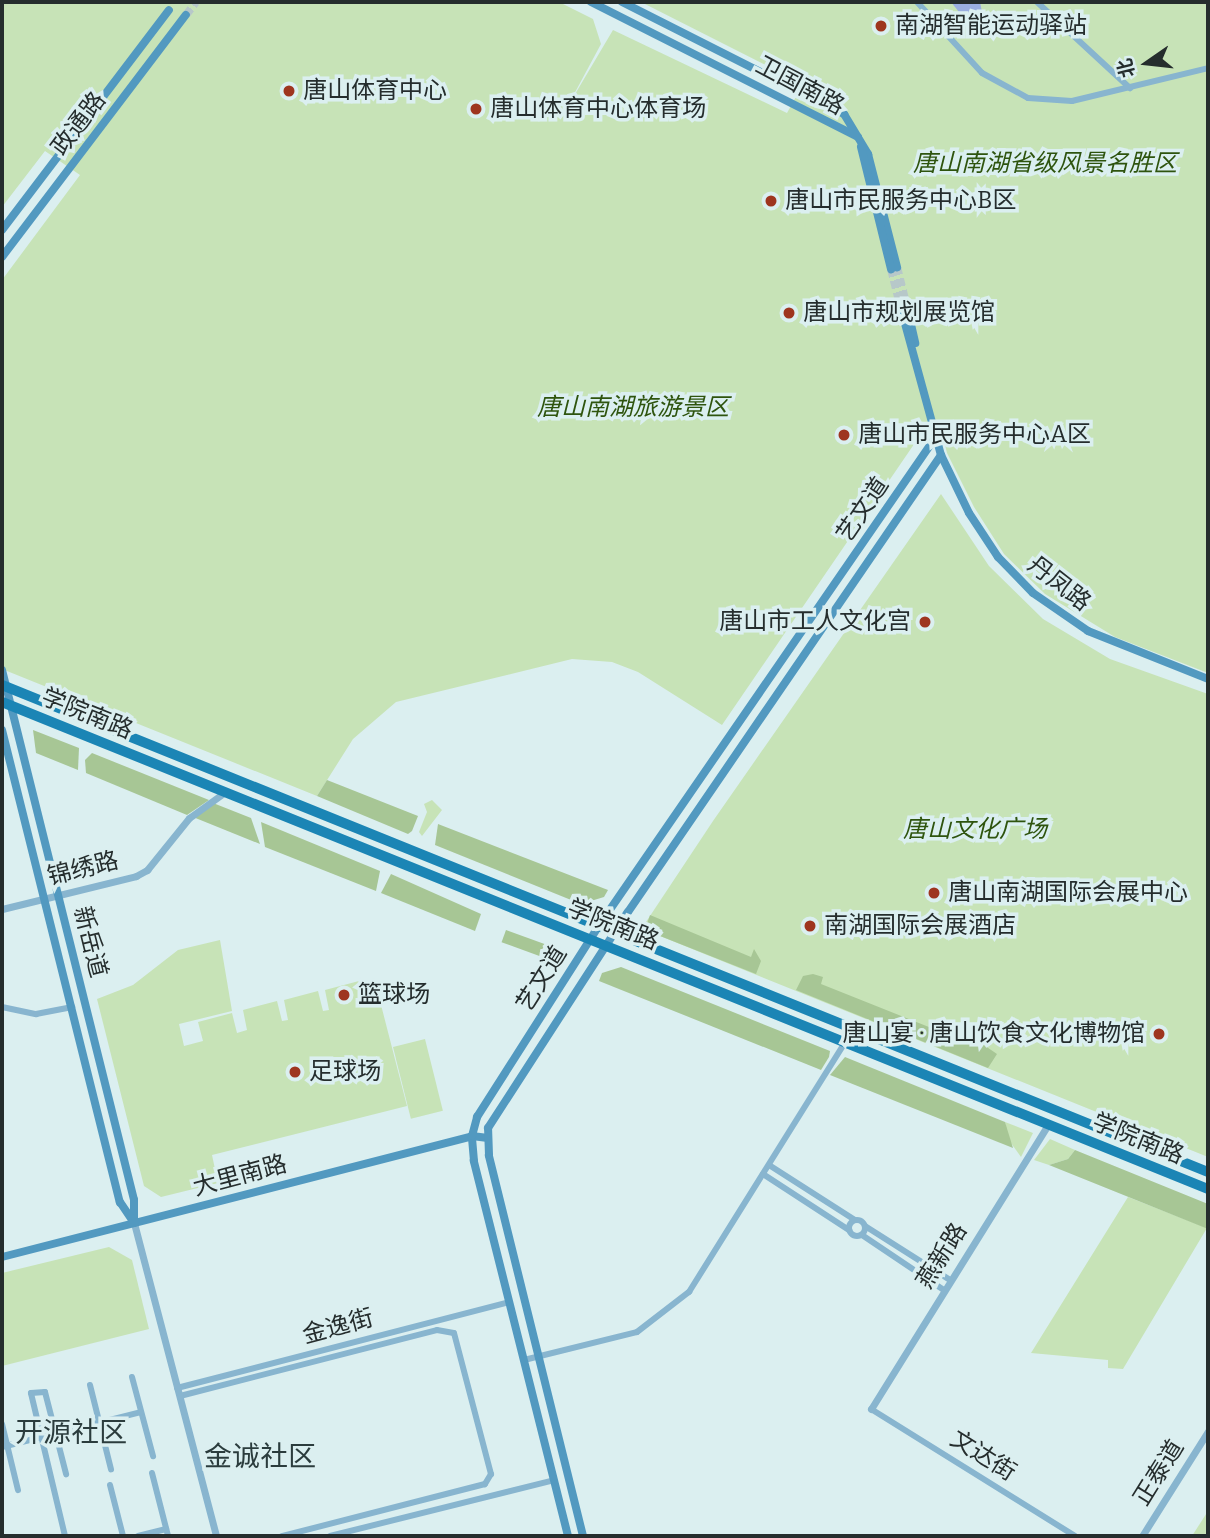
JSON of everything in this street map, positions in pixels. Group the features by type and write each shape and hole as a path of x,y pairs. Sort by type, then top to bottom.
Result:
{"main road":[{"name":"卫国南路","path":"590,2 858,137"},
{"name":"卫国南路","path":"622,2 830,105 844,114 858,137"},
{"name":"政通路","path":"2,230 169,10"},
{"path":"632,23 640,11"},
{"name":"政通路","path":"2,257 186,15"},
{"path":"858,137 894,268"},
{"path":"42,177 57,185"},
{"name":"丹凤路","path":"941,455 904,308 935,438 941,455 983,536 1033,593 1088,631 1208,679"},
{"name":"艺文道","path":"568,1536 474,1161 472,1136 477,1116 600,925 935,438"},
{"name":"艺文道","path":"488,1138 488,1128 616,930 941,455"},
{"path":"791,648 802,655"},
{"name":"新岳道","path":"2,670 6,704 58,895 134,1198 134,1223"},
{"name":"学院南路","path":"4,686 616,930 1208,1171"},
{"name":"学院南路","path":"6,704 1208,1189"},
{"name":"新岳道","path":"2,730 120,1202 134,1223"},
{"name":"大里南路","path":"2,1257 472,1136 488,1138"},
{"path":"488,1138 583,1536"}],"street":[{"path":"917,2 982,73 1028,98 1072,101 1208,68"},
{"path":"1037,2 1130,88"},
{"name":"锦绣路","path":"2,909 147,870 189,818 225,792"},
{"path":"2,1007 36,1014 72,1007"},
{"path":"524,1360 637,1332 663,1316 689,1292 845,1042"},
{"name":"燕新路","path":"871,1409 1048,1125"},
{"path":"769,1165 950,1280"},
{"path":"763,1174 849,1230 854,1236 862,1235 944,1290"},
{"path":"849,1230 855,1220"},
{"name":"新岳道","path":"134,1223 216,1536"},
{"path":"862,1235 865,1226"},
{"name":"金逸街","path":"178,1392 509,1302"},
{"path":"178,1392 437,1330 454,1333 491,1475 485,1484 282,1536"},
{"path":"132,1377 153,1456"},
{"path":"90,1385 111,1469"},
{"path":"65,1536 31,1393 45,1392 66,1474"},
{"name":"文达街","path":"871,1409 1075,1536"},
{"path":"4,1447 141,1412"},
{"path":"2,1424 4,1447 18,1490"},
{"name":"正泰道","path":"1142,1536 1208,1431"},
{"path":"138,1536 167,1533 152,1473"},
{"path":"330,1536 554,1480"},
{"path":"110,1485 123,1536"}],"green space":[{"name":"唐山南湖旅游景区","path":"2,2 559,2 593,19 601,44 565,111 613,30 787,113 803,84 641,2 1208,2 1208,673 1115,637 1045,594 1004,554 974,507 947,453 941,429 921,434 722,725 638,672 612,662 572,659 396,702 353,739 317,796 2,669 2,280 80,175 45,151 2,207"},
{"name":"唐山文化广场","path":"941,494 989,566 1043,619 1110,659 1208,694 1208,1157 645,930 644,925 713,821"},
{"path":"33,730 79,748 78,770 36,753"},
{"path":"92,753 209,800 187,815 86,773 85,760"},
{"path":"327,780 418,816 412,831 408,834 317,796"},
{"path":"432,800 442,810 422,836 419,832 427,812 424,804"},
{"path":"213,803 251,818 260,844 193,817"},
{"path":"261,822 380,871 376,891 265,847"},
{"path":"438,824 608,890 604,897 581,904 435,845"},
{"path":"391,874 481,914 475,931 381,893"},
{"path":"650,915 751,957 754,949 761,961 756,974 645,930"},
{"path":"506,930 545,944 540,956 502,942"},
{"path":"220,940 232,1011 179,1024 184,1046 203,1041 198,1022 232,1013 237,1033 247,1030 243,1010 277,1001 282,1021 288,1020 284,1000 318,991 323,1011 329,1010 325,990 359,981 364,1001 379,997 407,1106 212,1155 218,1183 161,1197 144,1186 97,999 133,985 178,950"},
{"path":"621,967 830,1051 829,1057 821,1070 599,981 602,973"},
{"path":"813,974 823,977 821,984 969,1043 972,1037 997,1054 988,1068 796,990 803,976"},
{"path":"425,1039 443,1111 411,1119 393,1047"},
{"path":"845,1057 1005,1122 1013,1148 830,1075"},
{"path":"1005,1122 1033,1133 1021,1157 1008,1139"},
{"path":"1050,1139 1075,1150 1068,1159 1049,1165 1034,1160"},
{"path":"1075,1150 1208,1204 1208,1229 1049,1165 1068,1159"},
{"path":"1128,1197 1207,1228 1123,1369 1108,1368 1108,1360 1031,1353"},
{"path":"109,1247 132,1260 149,1329 2,1366 2,1273"},
{"path":"1208,1511 1208,1536 1192,1536"}],"water":[{"path":"951,2 980,2 984,22 979,37"}],"tunnel":[{"path":"186,15 196,2"},
{"path":"897,267 907,307"},
{"path":"891,269 901,309"}],"place":[{"name":"南湖智能运动驿站","path":"881,26"},
{"name":"唐山体育中心","path":"289,91"},
{"name":"唐山体育中心体育场","path":"476,109"},
{"name":"唐山市民服务中心B区","path":"771,201"},
{"name":"唐山市规划展览馆","path":"789,313"},
{"name":"唐山市民服务中心A区","path":"844,435"},
{"name":"唐山市工人文化宫","path":"925,622"},
{"name":"唐山南湖国际会展中心","path":"934,893"},
{"name":"南湖国际会展酒店","path":"810,926"},
{"name":"篮球场","path":"344,995"},
{"name":"唐山宴 · 唐山饮食文化博物馆","path":"1159,1034"},
{"name":"足球场","path":"295,1072"}],"district":[{"name":"开源社区","path":"71,1433"},
{"name":"金诚社区","path":"260,1457"}],"park label":[{"name":"唐山南湖省级风景名胜区","path":"1045,164"}]}
